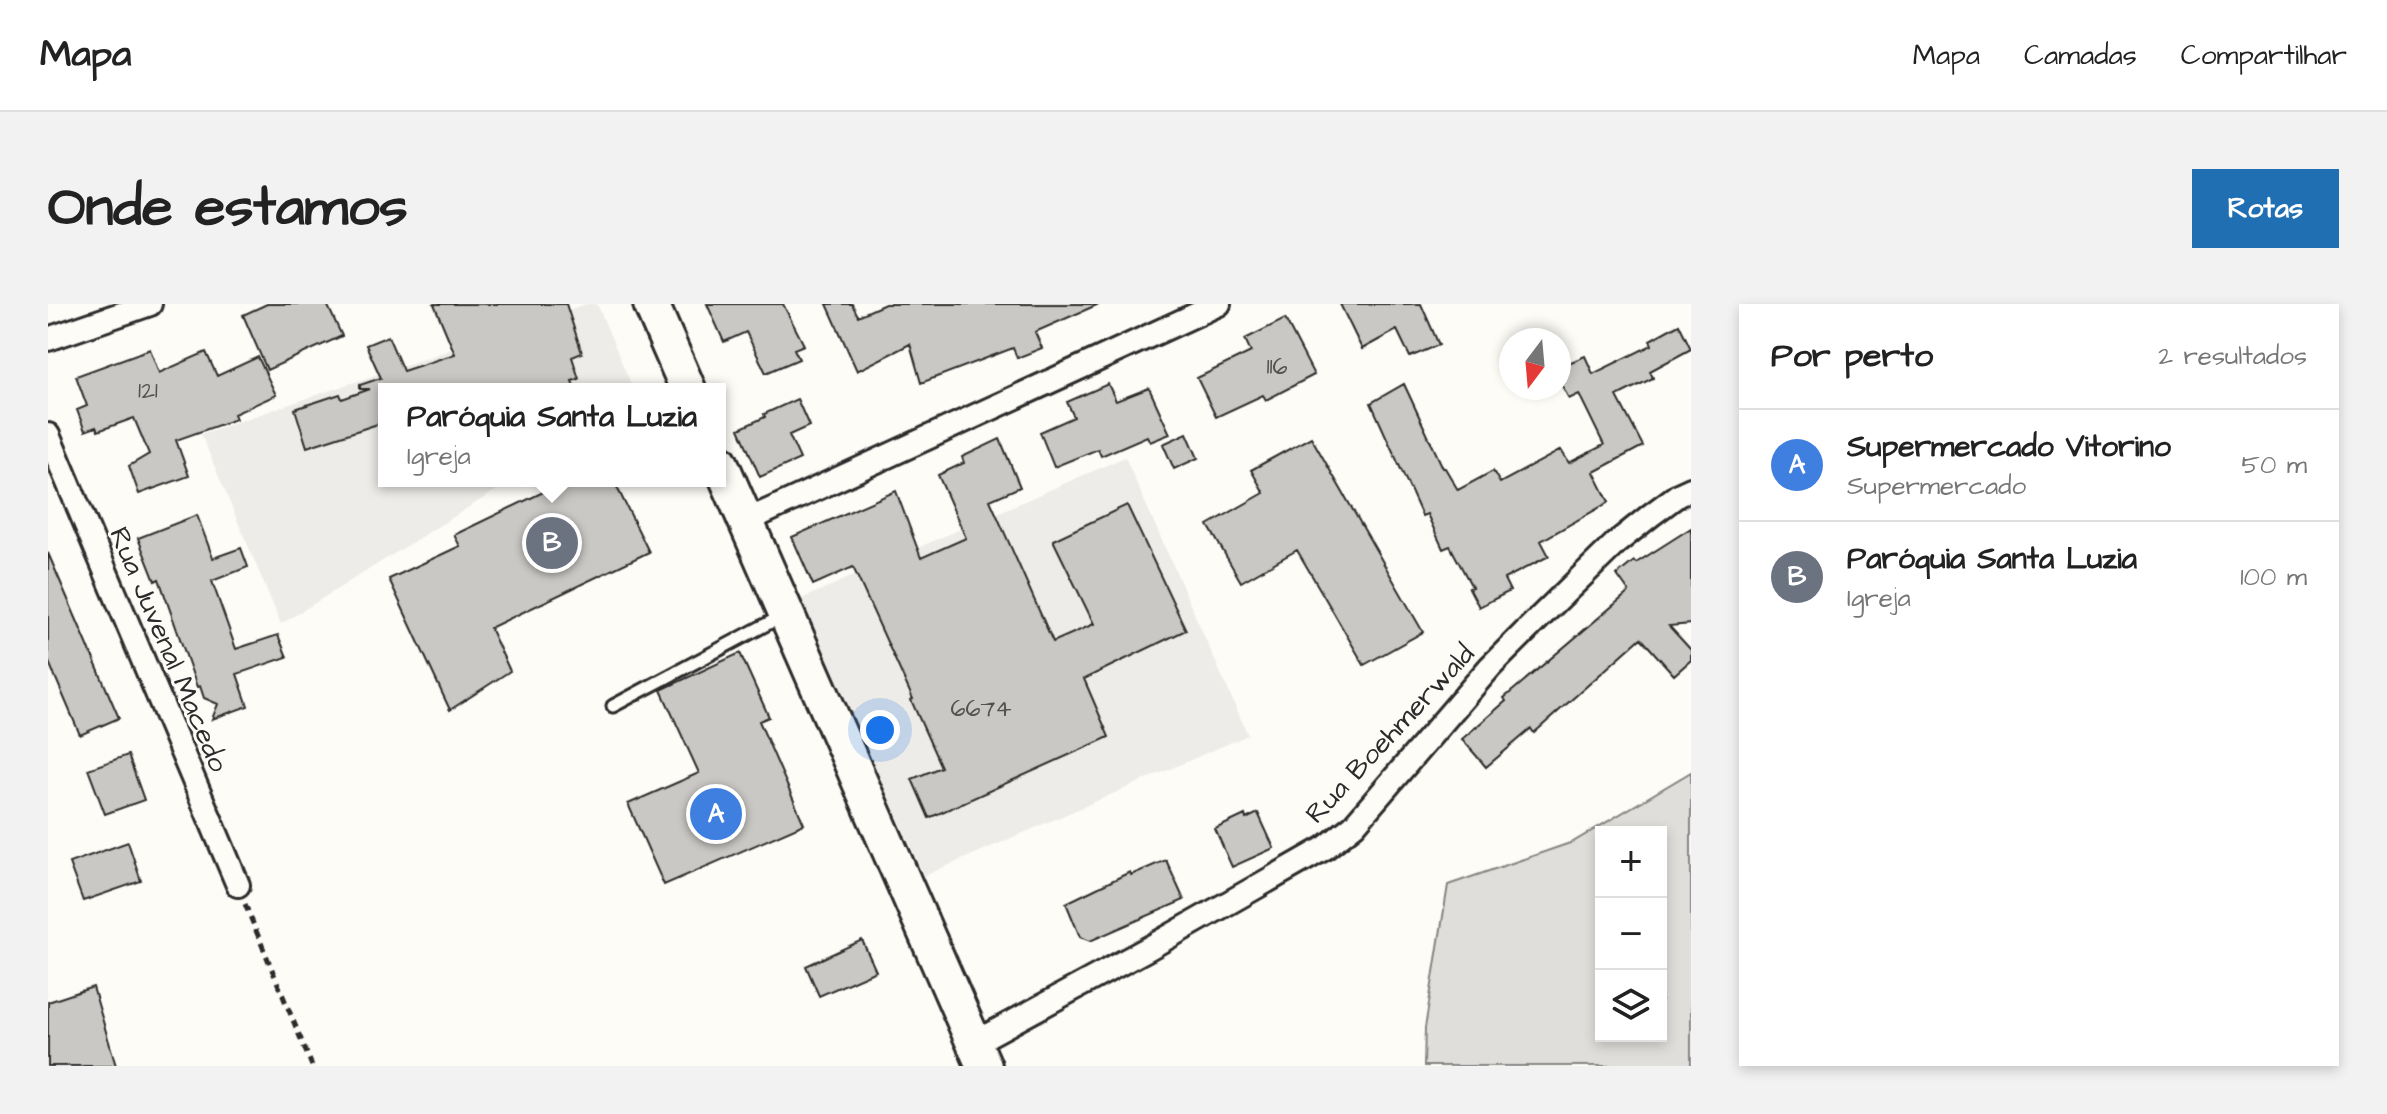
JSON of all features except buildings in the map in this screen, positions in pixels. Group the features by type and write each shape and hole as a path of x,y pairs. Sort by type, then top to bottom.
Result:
{"main road":[{"path":"651,304 685,383"},
{"path":"726,476 979,1055"}],"street":[{"path":"48,339 150,304"},
{"path":"746,521 1219,304"},
{"name":"Rua Juvenal Macedo","path":"48,435 238,885"},
{"name":"Rua Boehmerwald","path":"979,1055 1162,941 1325,848 1354,825 1490,667 1616,543 1660,508 1691,489"}],"lane":[{"path":"613,706 786,614"}],"path":[{"path":"238,885 312,1066"}],"shaded area":[{"path":"586,304 597,304 630,383 378,383 378,487 501,487 281,624 201,434"},
{"path":"1125,457 1248,735 924,876 801,599"},
{"path":"1691,772 1691,1066 1424,1066 1425,1028 1448,885 1573,842 1595,829 1595,1042 1667,1042 1667,826 1600,826"}],"place":[{"name":"Paróquia Santa Luzia","path":"552,543"},
{"name":"Supermercado Vitorino","path":"716,814"}]}
